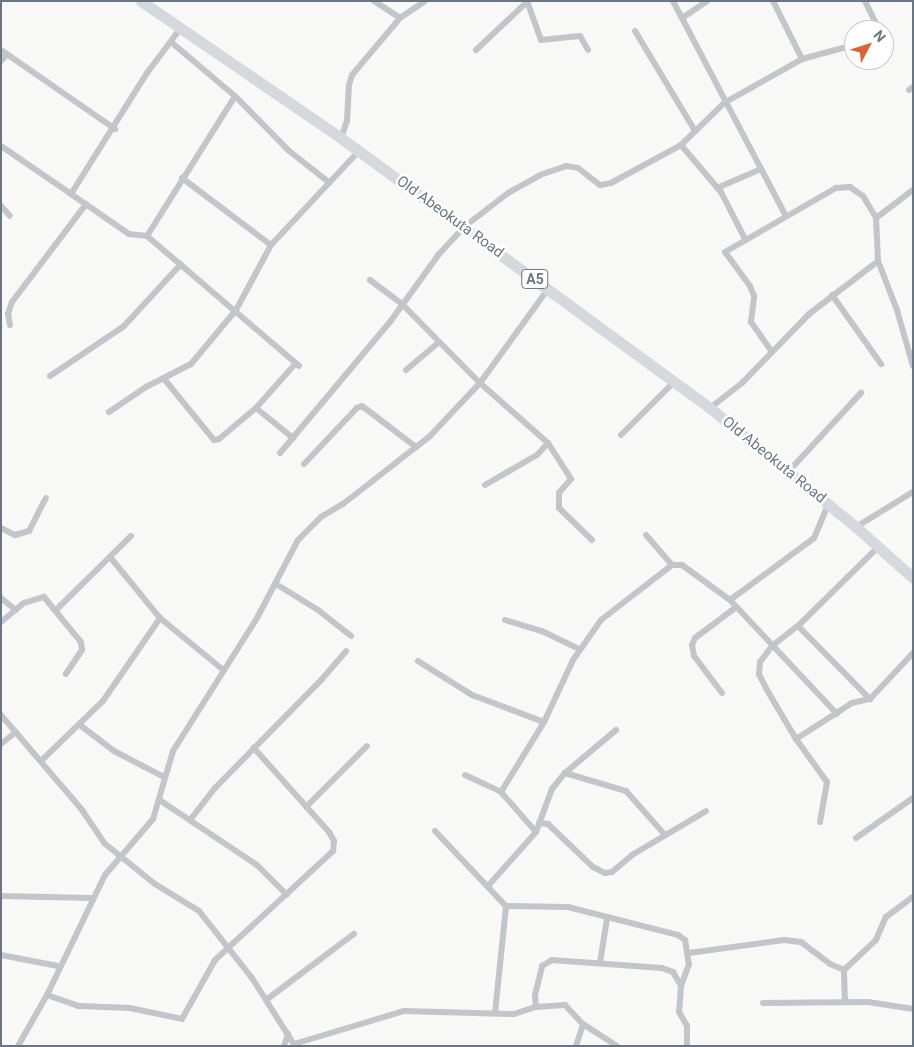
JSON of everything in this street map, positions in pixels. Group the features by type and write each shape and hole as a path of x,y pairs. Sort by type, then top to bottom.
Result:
{"highway":[{"name":"Old Abeokuta Road","path":"142,2 359,151 710,408 856,526 913,578"}],"street":[{"path":"374,1 400,18"},
{"path":"340,138 347,121 350,80 400,18 425,1"},
{"path":"673,1 724,102 786,216"},
{"path":"682,18 707,1"},
{"path":"773,1 802,59"},
{"path":"865,1 874,20"},
{"path":"476,50 527,2 540,40 580,36 588,50"},
{"path":"71,194 115,128 147,73 180,29"},
{"path":"635,31 695,131"},
{"path":"171,42 234,96 288,150 330,183"},
{"path":"280,453 356,364 401,303 464,227 508,193 540,175 566,166 578,168 600,186 611,183 681,145 724,102 802,59 844,48"},
{"path":"1,61 4,52 115,128"},
{"path":"147,236 234,96"},
{"path":"681,145 717,188 745,239"},
{"path":"1,146 129,234 147,236 236,310 297,365 256,408 219,439 214,440 165,380"},
{"path":"109,412 146,386 165,380 191,364 236,310 270,245 359,151"},
{"path":"717,188 761,169"},
{"path":"182,178 270,245"},
{"path":"772,352 751,322 754,296 750,286 726,257 728,248 843,187 863,196 876,218 878,261 897,310 913,366"},
{"path":"876,218 913,190"},
{"path":"10,324 8,314 12,302 86,204"},
{"path":"1,206 10,216"},
{"path":"710,408 742,383 832,295 878,261"},
{"path":"50,376 124,326 181,264"},
{"path":"370,280 401,303 480,383 548,443 571,479 559,493 559,508 592,540"},
{"path":"18,1046 48,995 58,966 105,876 153,819 161,801 164,777 173,751 222,669 257,618 308,528 416,447 480,383 548,289"},
{"path":"832,295 881,364"},
{"path":"406,370 439,342"},
{"path":"621,435 674,382"},
{"path":"788,472 861,393"},
{"path":"304,464 357,408 362,406 416,447"},
{"path":"256,408 293,438"},
{"path":"485,485 537,455 548,443"},
{"path":"856,526 913,492"},
{"path":"1,528 15,535 29,531 46,498"},
{"path":"730,600 814,538 828,505"},
{"path":"646,535 672,565 682,566 730,600 735,608 837,714"},
{"path":"57,609 131,536"},
{"path":"820,822 827,782 796,739 759,674 760,662 772,646 798,626 878,547"},
{"path":"110,557 160,618 222,669"},
{"path":"501,792 544,722 579,649 601,620 672,565"},
{"path":"276,584 318,610 351,636"},
{"path":"1,622 35,598 44,597 57,609 81,642 82,650 66,674"},
{"path":"1,598 16,610"},
{"path":"722,693 694,656 692,645 695,638 735,608"},
{"path":"41,761 103,701 160,618"},
{"path":"505,620 542,631 579,649"},
{"path":"798,626 870,699"},
{"path":"190,820 254,748 322,679 346,651"},
{"path":"796,739 852,704 870,699 913,653"},
{"path":"418,661 472,695 544,722"},
{"path":"1,716 82,810 104,843 121,858 199,911 229,947 266,1000 294,1045 404,1011 514,1014 536,1007 565,1005 583,1024 617,1046"},
{"path":"80,725 114,751 164,777"},
{"path":"488,886 536,832 545,800 566,773 616,730"},
{"path":"1,744 16,732"},
{"path":"306,807 368,746"},
{"path":"48,995 79,1006 130,1008 182,1018 206,974 229,947 287,895 334,847 329,832 254,748"},
{"path":"566,773 626,792 665,835"},
{"path":"465,775 501,792 536,832"},
{"path":"856,838 913,798"},
{"path":"161,801 257,865 287,895"},
{"path":"539,823 548,824 593,867 605,873 612,872 632,855 706,811"},
{"path":"435,831 506,906 568,907 607,919 678,935 685,940 689,953 689,964 681,986 679,1012 687,1026 687,1046"},
{"path":"1,896 92,898"},
{"path":"845,1002 844,970 876,940 886,917 913,897"},
{"path":"496,1013 506,906"},
{"path":"600,963 607,919"},
{"path":"266,1000 354,934"},
{"path":"689,953 754,942 793,941 802,942 830,964 844,970"},
{"path":"1,955 58,966"},
{"path":"536,1007 535,995 542,966 552,960 662,968 673,972 681,986"},
{"path":"763,1003 845,1002 912,1007"},
{"path":"576,1046 583,1024"},
{"path":"284,1046 288,1034"}]}
